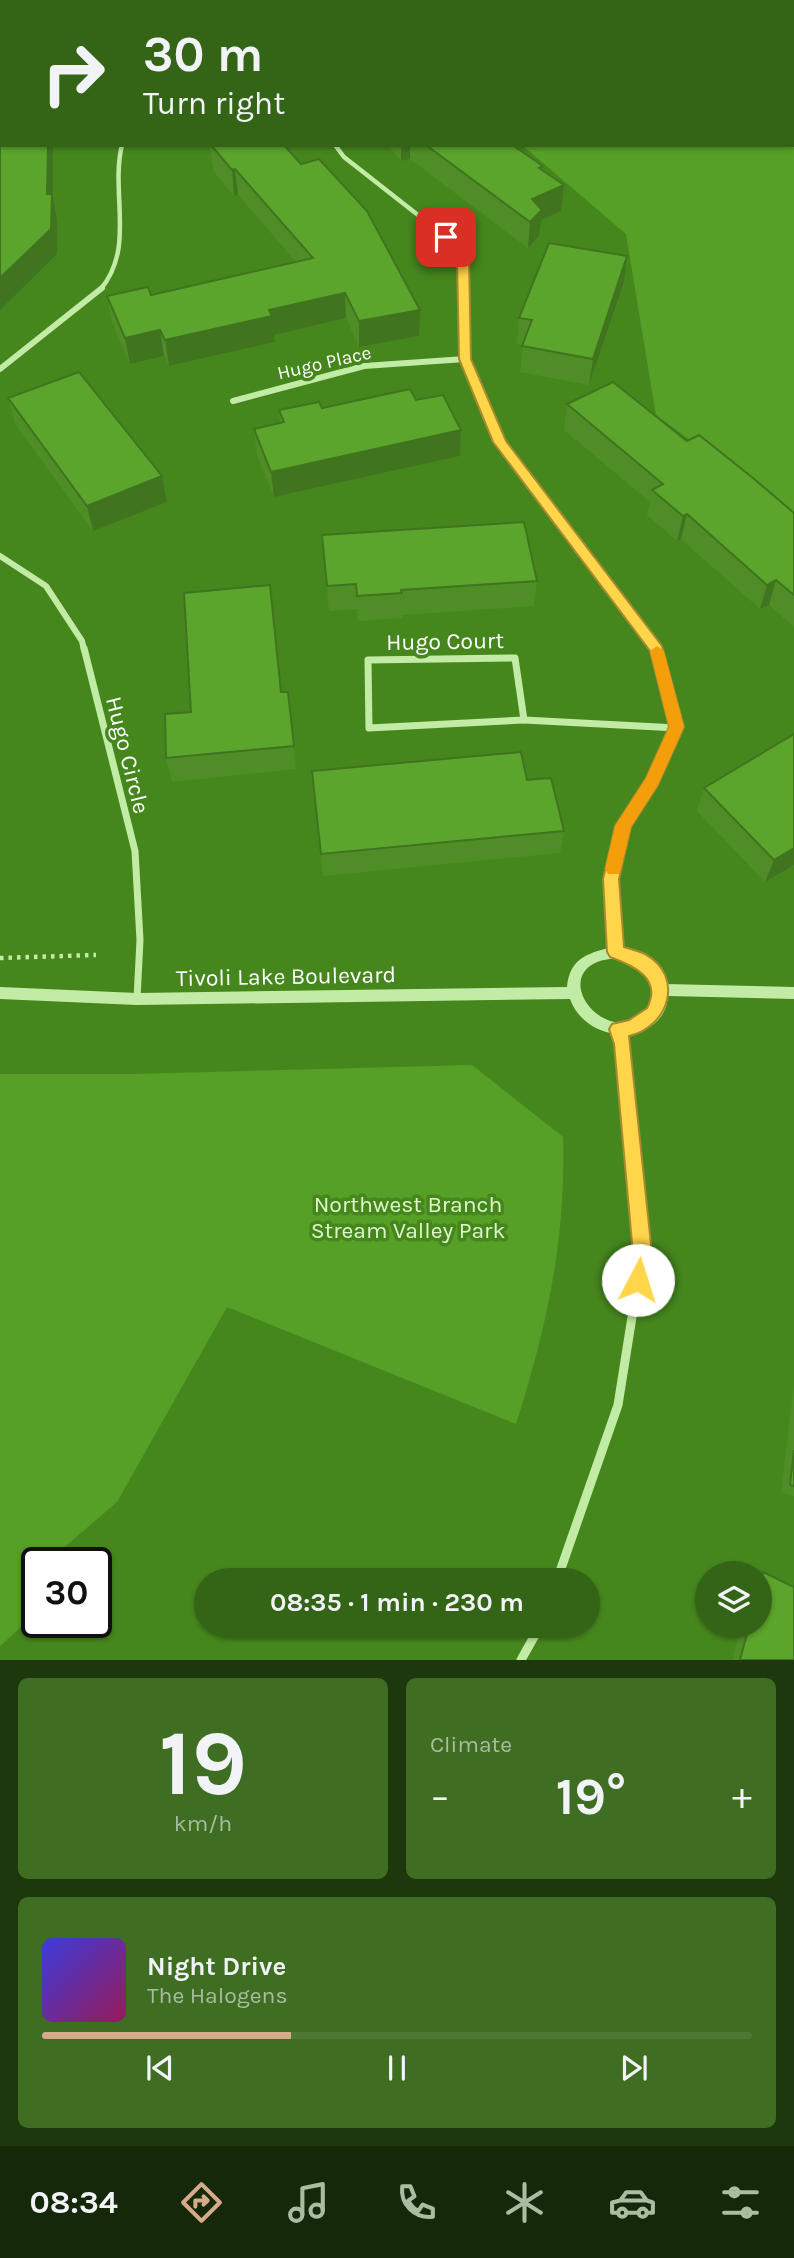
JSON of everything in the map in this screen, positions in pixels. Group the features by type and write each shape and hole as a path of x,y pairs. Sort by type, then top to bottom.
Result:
{"street":[{"path":"0,369 102,288 114,267 121,241 118,160 121,147"},
{"path":"336,147 344,157 446,237 463,259 465,359 500,442 656,650 677,727 652,781 623,826 611,879 616,952"},
{"name":"Hugo Place","path":"233,401 364,366 465,359"},
{"name":"Hugo Circle","path":"0,556 47,586 82,641 135,851 140,940 137,999"},
{"name":"Hugo Court","path":"524,720 515,658 368,660 369,729 524,720 677,727"},
{"path":"616,952 640,960 650,968 660,990 659,1003 653,1014 632,1027 618,1029 594,1021 584,1014 576,1004 573,979 588,958 601,953 616,952"},
{"path":"660,990 794,993"},
{"name":"Tivoli Lake Boulevard","path":"0,993 137,999 573,993"},
{"path":"561,1568 618,1405 642,1254 623,1044 618,1029"},
{"path":"521,1660 533,1638"}],"path":[{"path":"0,958 96,955"}],"green space":[{"path":"524,147 794,147 794,517 656,415 626,234"},
{"name":"Northwest Branch Stream Valley Park","path":"472,1065 563,1137 558,1247 537,1352 516,1424 227,1307 117,1502 65,1547 21,1547 21,1625 0,1646 0,1074 135,1074"}],"building":[{"path":"0,147 48,147 47,194 52,194 51,229 0,278"},
{"path":"213,147 286,147 301,164 319,159 367,211 420,310 359,321 345,293 269,310 272,316 165,340 160,330 125,338 107,296 148,287 151,295 313,258 235,169 232,170"},
{"path":"429,147 515,147 543,166 539,168 564,185 532,199 542,210 530,222"},
{"path":"549,243 627,256 593,359 522,346 532,320 519,318"},
{"path":"79,372 162,476 87,506 8,398"},
{"path":"613,382 687,441 699,435 794,513 794,595 776,580 767,585 687,514 683,516 652,490 663,484 567,404"},
{"path":"410,389 416,400 443,395 461,430 271,472 254,429 284,422 279,410 319,402 322,408"},
{"path":"524,522 537,581 401,590 402,593 357,596 356,584 327,586 322,535"},
{"path":"270,585 281,692 288,692 294,746 166,758 165,714 191,712 184,593"},
{"path":"794,734 794,848 774,860 704,788"},
{"path":"521,752 527,780 551,778 564,831 321,854 312,771"},
{"path":"794,1450 794,1486 790,1485"},
{"path":"772,1576 794,1587 794,1660 740,1660 746,1638 772,1638"}],"slow traffic":[{"path":"613,869 623,826 652,781 677,727 657,651"}],"route":[{"path":"446,237 463,259 465,359 500,442 656,650 677,727 652,781 623,826 611,879 616,952 628,954 650,968 660,990 659,1003 653,1014 644,1022 618,1029 623,1044 642,1254 638,1280"}]}
